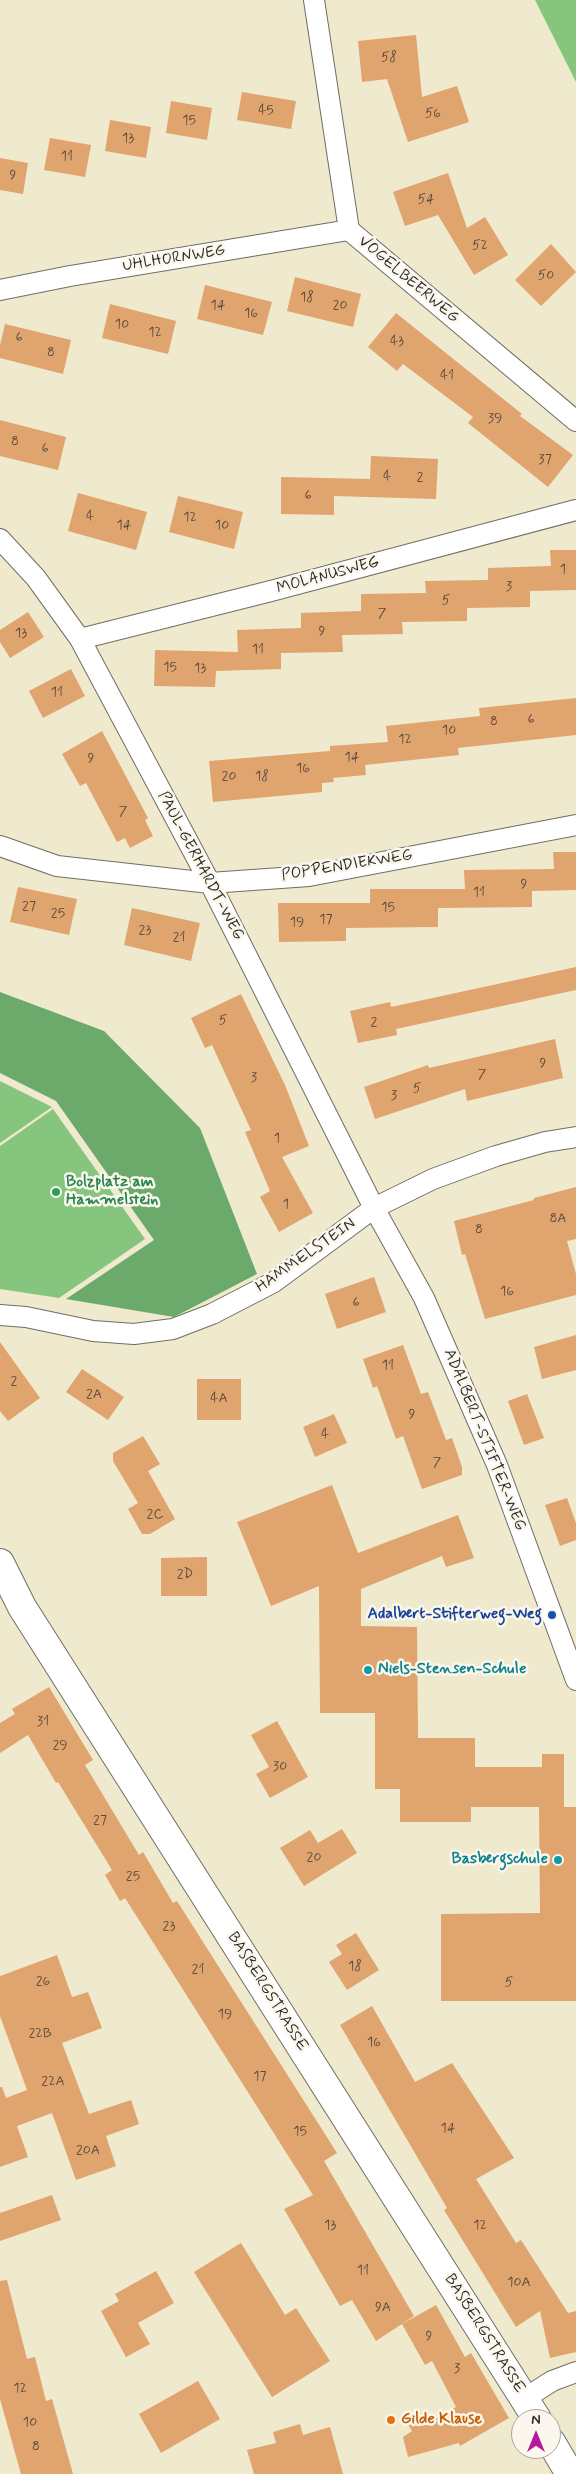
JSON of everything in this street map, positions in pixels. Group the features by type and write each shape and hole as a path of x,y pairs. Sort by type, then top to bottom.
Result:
{"main road":[{"name":"BASBERGSTRASSE","path":"0,1563 22,1607 530,2409"},
{"path":"561,2459 569,2474 576,2473"}],"street":[{"name":"VOGELBEERWEG","path":"314,0 349,230 576,421"},
{"name":"UHLHORNWEG","path":"0,290 70,276 349,230"},
{"name":"MOLANUSWEG","path":"80,639 272,591 576,510"},
{"name":"PAUL-GERHARDT-WEG","path":"0,540 36,578 80,639 210,883 374,1208"},
{"name":"POPPENDIEKWEG","path":"0,846 57,866 210,883 309,876 576,825"},
{"name":"HAMMELSTEIN","path":"0,1315 26,1317 101,1331 134,1334 173,1329 212,1314 274,1282 374,1208 433,1179 496,1156 545,1142 576,1137"},
{"name":"ADALBERT-STIFTER-WEG","path":"374,1208 424,1298 459,1374 497,1465 576,1680"},
{"path":"530,2409 552,2381 576,2372"}],"green space":[{"path":"535,0 576,0 576,82"},
{"path":"0,992 104,1031 200,1128 257,1274 174,1317 66,1299 154,1240 56,1101 0,1073"},
{"path":"0,1081 52,1107 0,1143"},
{"name":"Bolzplatz am Hammelstein","path":"53,1109 145,1239 59,1298 0,1289 0,1146"}],"building":[{"path":"416,35 422,97 457,86 469,122 408,142 387,79 362,82 358,41"},
{"path":"242,92 296,101 291,129 237,120"},
{"path":"171,101 212,108 207,140 166,133"},
{"path":"110,120 151,127 146,158 105,151"},
{"path":"50,138 91,145 85,177 44,170"},
{"path":"0,158 28,163 23,194 0,190"},
{"path":"448,173 467,228 485,217 508,255 474,275 438,215 405,226 393,192"},
{"path":"551,244 576,272 541,306 515,280"},
{"path":"295,277 361,294 353,327 287,311"},
{"path":"205,285 272,302 263,335 197,319"},
{"path":"110,304 176,321 168,354 102,338"},
{"path":"396,313 522,414 520,416 573,455 548,487 468,423 473,417 403,364 397,371 368,347"},
{"path":"5,324 71,340 63,374 0,358 0,345"},
{"path":"0,420 66,437 58,470 0,456"},
{"path":"371,456 438,459 436,499 334,496 334,515 281,514 281,477 370,479"},
{"path":"78,493 147,512 136,550 68,531"},
{"path":"178,496 243,512 234,549 169,532"},
{"path":"550,550 576,550 576,590 530,591 530,607 467,608 467,621 402,622 403,634 342,635 343,652 279,653 281,653 281,669 216,671 215,687 154,686 155,650 238,652 237,630 301,628 301,613 361,611 361,594 426,593 425,581 488,580 488,568 551,566"},
{"path":"28,612 44,637 10,658 0,642 0,630"},
{"path":"71,669 85,696 43,718 29,691"},
{"path":"576,698 576,735 458,748 459,755 365,765 366,775 333,778 334,782 322,783 322,792 213,802 209,761 330,751 330,746 388,742 386,726 480,716 479,708"},
{"path":"102,731 148,818 145,820 153,836 130,848 125,838 117,842 86,783 80,786 62,754"},
{"path":"553,852 576,852 576,890 532,891 532,907 438,908 438,927 346,928 346,941 279,942 278,903 370,903 370,889 465,889 464,870 554,869"},
{"path":"18,887 77,899 69,935 10,922"},
{"path":"132,908 200,923 191,961 124,945"},
{"path":"576,967 576,990 396,1029 397,1035 358,1043 350,1011 390,1002 391,1007"},
{"path":"241,994 285,1085 309,1146 282,1157 313,1213 279,1232 260,1197 270,1191 245,1132 251,1130 212,1045 205,1048 191,1018"},
{"path":"555,1039 563,1078 467,1101 465,1089 375,1119 364,1087 428,1065 429,1068"},
{"path":"576,1187 576,1239 567,1241 576,1274 576,1295 485,1319 465,1254 462,1255 454,1221"},
{"path":"374,1277 386,1312 337,1329 325,1294"},
{"path":"576,1335 576,1370 542,1379 534,1347"},
{"path":"0,1342 40,1398 8,1421 0,1411"},
{"path":"403,1345 421,1394 428,1392 446,1440 452,1438 462,1467 462,1475 422,1489 403,1436 396,1439 377,1386 373,1388 363,1359"},
{"path":"82,1369 124,1397 108,1420 66,1392"},
{"path":"197,1379 241,1379 241,1420 197,1420"},
{"path":"527,1394 544,1438 524,1445 508,1401"},
{"path":"334,1414 347,1443 315,1457 303,1427"},
{"path":"143,1436 160,1464 148,1471 175,1519 150,1534 142,1534 128,1509 138,1503 113,1461 113,1453"},
{"path":"332,1485 358,1553 458,1515 474,1558 446,1567 442,1556 361,1589 361,1626 417,1627 418,1738 475,1738 475,1767 542,1767 542,1754 564,1754 564,1807 576,1807 576,2001 441,2001 441,1914 540,1913 539,1807 471,1807 471,1822 400,1822 400,1789 375,1789 375,1713 320,1713 319,1586 271,1606 237,1522"},
{"path":"567,1498 576,1523 576,1540 560,1546 545,1505"},
{"path":"207,1557 207,1596 161,1596 161,1558"},
{"path":"49,1687 93,1760 85,1765 139,1855 143,1852 173,1903 177,1901 337,2153 324,2161 414,2316 376,2341 352,2300 340,2306 284,2209 313,2195 125,1898 120,1901 105,1875 112,1870 58,1782 56,1783 28,1735 0,1753 0,1723 15,1714 12,1709"},
{"path":"277,1721 308,1777 270,1798 256,1774 269,1767 251,1735"},
{"path":"342,1829 357,1853 304,1886 280,1848 310,1830 318,1843"},
{"path":"356,1933 379,1970 347,1990 329,1962 342,1954 336,1945"},
{"path":"57,1955 72,1997 88,1992 102,2028 62,2043 89,2114 131,2100 139,2124 106,2136 116,2166 76,2180 52,2113 17,2126 28,2157 0,2167 0,2087 2,2087 6,2098 27,2090 0,2016 0,1976"},
{"path":"372,2006 415,2082 452,2063 514,2158 476,2179 516,2243 521,2240 568,2313 576,2311 576,2352 550,2358 540,2311 516,2327 444,2210 447,2208 340,2025"},
{"path":"52,2195 61,2220 0,2241 0,2213"},
{"path":"241,2243 285,2315 296,2308 330,2361 272,2397 194,2272"},
{"path":"156,2271 174,2303 138,2323 150,2344 126,2357 101,2311 119,2301 115,2294"},
{"path":"7,2280 27,2359 35,2357 46,2401 52,2399 73,2474 21,2474 0,2399 0,2281"},
{"path":"436,2305 465,2357 471,2353 509,2418 460,2446 459,2443 408,2457 403,2437 412,2431 408,2424 437,2417 456,2407 432,2361 425,2365 402,2324"},
{"path":"198,2381 220,2419 161,2453 139,2414"},
{"path":"300,2424 303,2435 330,2427 343,2474 254,2474 247,2450 276,2443 273,2432"}],"place":[{"name":"Bolzplatz am Hammelstein","path":"56,1192"},
{"name":"Adalbert-Stifterweg-Weg","path":"552,1615"},
{"name":"Niels-Stensen-Schule","path":"368,1670"},
{"name":"Basbergschule","path":"558,1860"},
{"name":"Gilde Klause","path":"391,2420"}]}
